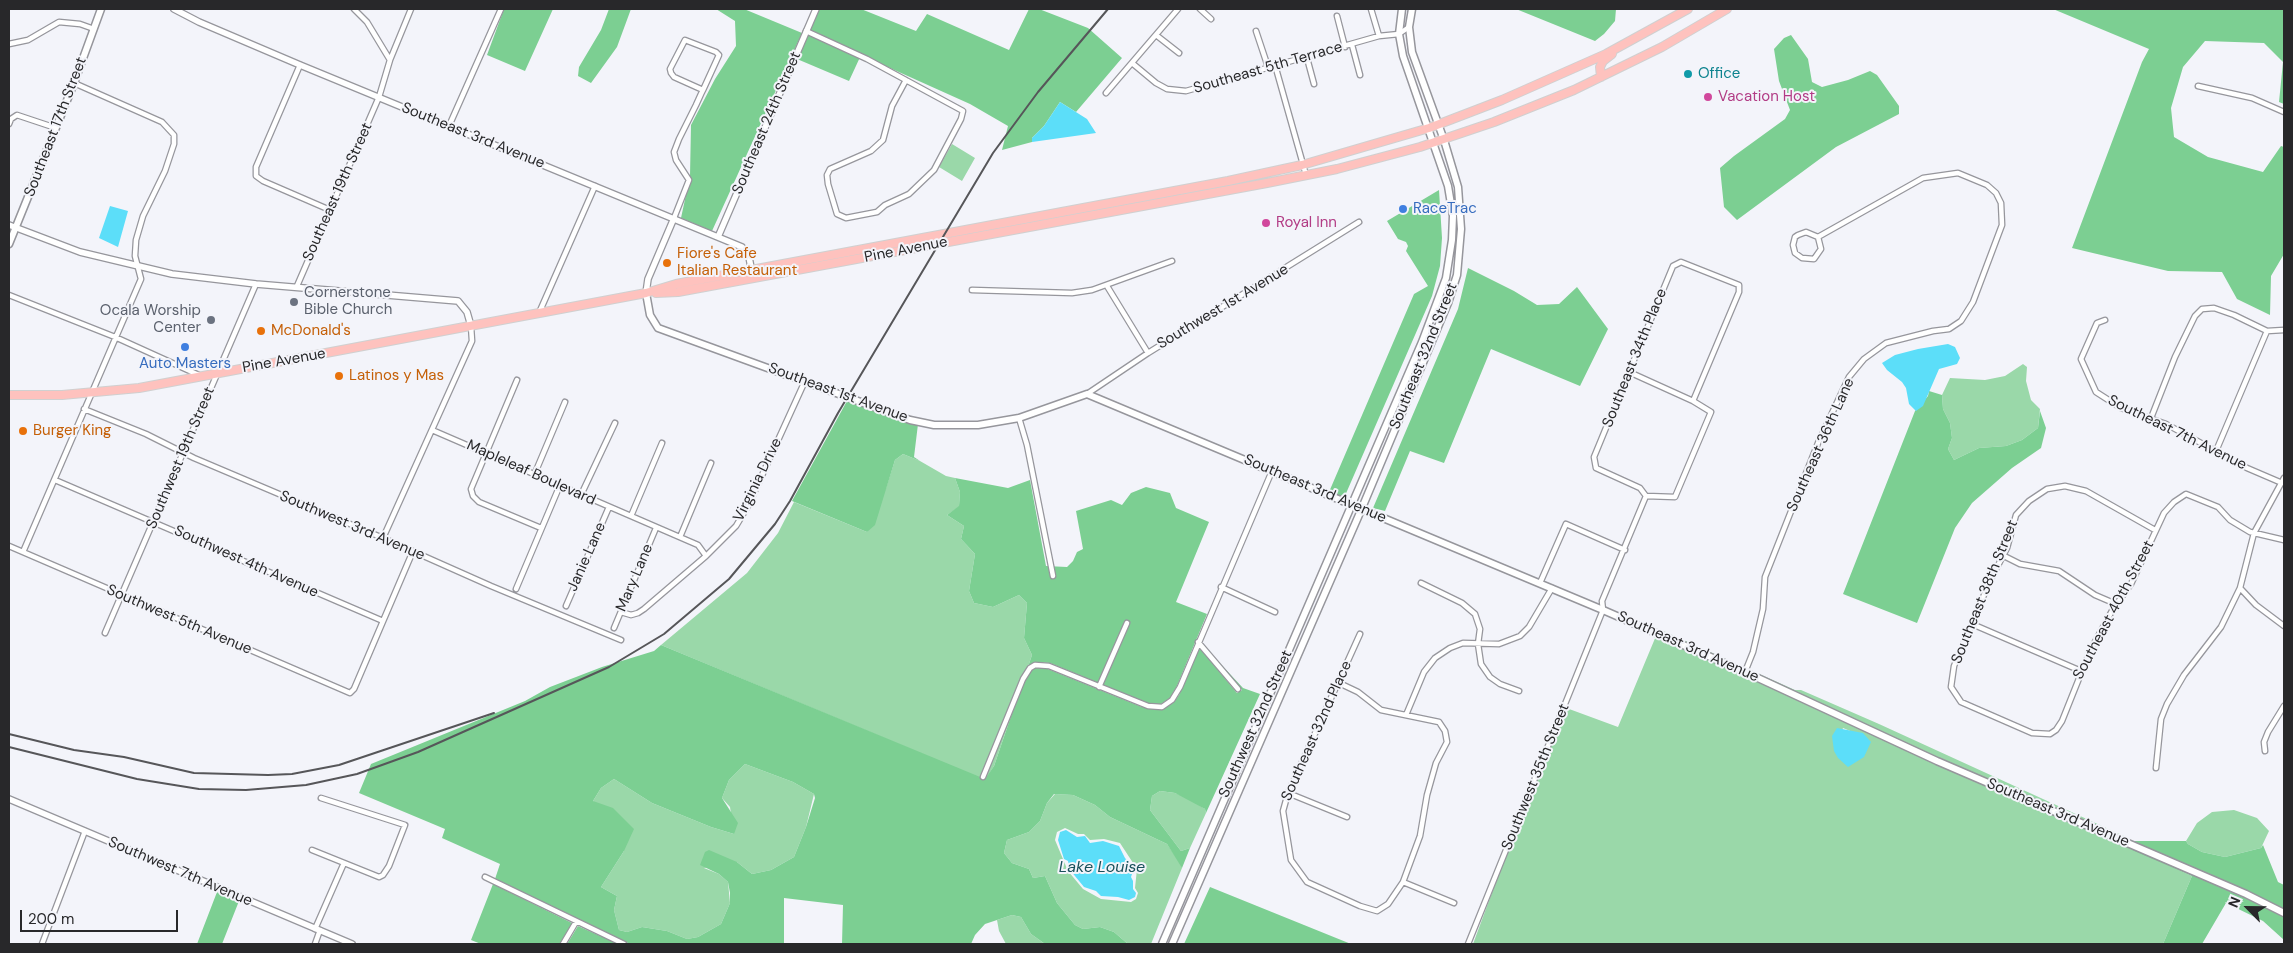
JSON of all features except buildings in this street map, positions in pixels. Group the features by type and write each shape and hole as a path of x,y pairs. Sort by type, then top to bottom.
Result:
{"highway":[{"path":"1601,77 1600,67 1603,61 1627,47 1638,36 1688,9"},
{"name":"Pine Avenue","path":"9,395 91,393 139,388 646,294 678,292 1306,175 1435,143 1539,105 1662,47 1727,9"},
{"name":"Pine Avenue","path":"646,294 676,284 1302,165 1438,125 1543,83 1638,36"}],"main road":[{"name":"Southeast 17th Street","path":"9,244 74,83 101,9"},
{"name":"Southeast 32nd Street","path":"1352,504 1433,316 1446,278 1452,240 1453,216 1448,186 1435,143 1403,56 1399,34 1402,9"},
{"name":"Southeast 32nd Street","path":"1362,508 1448,303 1457,275 1461,229 1458,187 1444,140 1412,52 1409,27 1412,9"},
{"name":"Southeast 1st Avenue","path":"646,294 650,315 658,328 897,416 934,424 978,425 1018,418 1087,394"},
{"name":"Southeast 3rd Avenue","path":"1087,394 1603,610 1745,672 1937,761 2237,890 2284,913"},
{"name":"Southwest 32nd Street","path":"1162,944 1352,504"},
{"name":"Southwest 32nd Street","path":"1172,944 1362,508"}],"street":[{"name":"Southeast 3rd Avenue","path":"174,9 199,22 300,65 742,247 747,252 753,278"},
{"path":"354,9 366,22 390,60"},
{"path":"390,60 411,9"},
{"path":"449,126 501,9"},
{"name":"Southeast 24th Street","path":"718,237 816,9"},
{"path":"1106,93 1178,9"},
{"path":"1200,9 1211,19"},
{"path":"1371,9 1379,36"},
{"path":"1337,16 1346,47"},
{"path":"9,44 28,40 59,22 80,24 94,29"},
{"name":"Southeast 5th Terrace","path":"1132,63 1156,83 1167,89 1186,91 1346,47 1379,36 1399,34 1409,27"},
{"path":"806,31 867,59 906,80 963,111 934,170 909,194 885,205 877,212 846,218 837,214 828,184 827,175 830,168 871,151 883,140 888,127 892,106 906,80"},
{"path":"1256,31 1268,67"},
{"path":"1156,34 1179,54"},
{"path":"646,294 648,279 689,180 676,160 674,152 703,90 718,54 685,40 670,69 670,73 674,77 703,90"},
{"path":"1352,45 1360,76"},
{"path":"1307,58 1314,84"},
{"name":"Southeast 19th Street","path":"297,286 379,97 390,60"},
{"path":"300,65 256,167 256,176 263,181 330,210"},
{"path":"1275,65 1306,175"},
{"path":"23,552 141,279 135,256 143,216 166,171 174,144 174,135 162,122 74,83"},
{"path":"2198,86 2252,98 2284,112"},
{"path":"9,124 11,119 17,115 56,128"},
{"name":"Southeast 36th Lane","path":"1745,672 1753,652 1763,609 1765,577 1818,443 1849,377 1864,359 1886,343 1949,329 1961,320 1973,302 2002,224 2001,203 1996,193 1987,185 1958,173 1923,178 1818,237"},
{"path":"539,314 595,186"},
{"name":"Southwest 1st Avenue","path":"1087,394 1148,353 1359,222"},
{"path":"9,225 70,249 137,267 172,274 256,284 458,301 467,312 471,326 472,341 383,538"},
{"name":"Southeast 36th Lane","path":"1806,232 1818,237 1821,250 1814,259 1802,258 1795,253 1793,245 1798,234 1806,232"},
{"path":"972,290 1072,292 1107,286 1172,260"},
{"name":"Southeast 34th Place","path":"1646,496 1640,488 1596,468 1594,457 1673,266 1680,262 1739,285 1738,292 1693,400"},
{"name":"Southwest 19th Street","path":"105,632 256,284"},
{"path":"1107,286 1148,353"},
{"path":"9,295 115,337 202,376"},
{"path":"2150,418 2175,357 2195,316 2202,309 2214,308 2234,315 2267,331 2284,330"},
{"name":"Southeast 7th Avenue","path":"2105,320 2097,323 2081,359 2096,392 2121,408 2150,418 2247,468 2283,481"},
{"path":"2216,451 2267,331"},
{"path":"1628,372 1693,400 1710,411 1675,498 1646,496"},
{"path":"517,380 471,490 473,496 479,502 541,528"},
{"name":"Virginia Drive","path":"621,612 631,615 638,613 706,556 729,534 748,506 805,381"},
{"path":"535,473 565,402"},
{"name":"Southwest 3rd Avenue","path":"84,409 146,434 184,453 491,586 621,640"},
{"path":"1018,418 1027,445 1053,576"},
{"path":"581,494 614,423"},
{"name":"Mapleleaf Boulevard","path":"432,430 698,545 706,556"},
{"path":"630,516 662,443"},
{"path":"680,537 711,463"},
{"path":"983,776 1023,678 1030,668 1039,664 1049,666 1148,706 1162,707 1176,694 1272,471"},
{"name":"Southwest 4th Avenue","path":"55,480 383,621"},
{"path":"2156,768 2161,719 2167,704 2184,675 2221,626 2240,588 2254,534 2283,481"},
{"path":"516,589 560,485"},
{"name":"Southeast 38th Street","path":"2032,733 1961,702 1951,688 1954,666 2010,538 2016,515 2028,501 2047,489 2065,486 2086,491 2155,530"},
{"name":"Southeast 40th Street","path":"2032,733 2050,734 2056,730 2062,721 2081,671 2116,604 2131,584 2164,513 2174,502 2186,494 2218,507 2238,526 2254,534"},
{"name":"Southwest 35th Street","path":"1468,944 1603,610 1602,601 1625,550 1646,496"},
{"name":"Janie Lane","path":"566,606 609,507"},
{"path":"1540,583 1566,524 1625,550"},
{"name":"Mary Lane","path":"614,628 656,528"},
{"path":"2254,534 2284,540"},
{"name":"Southwest 5th Avenue","path":"9,546 350,693 354,689 383,621"},
{"path":"383,621 413,551"},
{"path":"2002,555 2020,564 2059,570 2095,595 2116,604"},
{"path":"1421,584 1462,603 1475,614 1480,629 1478,644 1481,664 1490,678 1519,691"},
{"path":"1221,587 1275,612"},
{"path":"1406,716 1424,672 1435,658 1450,648 1463,643 1499,644 1520,636 1532,622 1552,588"},
{"path":"2240,588 2256,605 2284,626"},
{"path":"1100,687 1127,623"},
{"path":"1972,624 2081,671"},
{"name":"Southeast 32nd Place","path":"1360,634 1339,684 1318,723 1288,792 1283,812 1291,860 1307,882 1360,906 1377,911 1388,904 1403,882"},
{"path":"1198,642 1238,689"},
{"path":"1339,684 1358,692 1380,710 1439,722 1445,731 1446,742 1436,763 1427,795 1420,836 1403,882 1454,903"},
{"path":"2265,751 2264,742 2268,732 2284,706"},
{"path":"1288,792 1347,817"},
{"path":"312,850 380,877 389,866 405,825 320,798"},
{"name":"Southwest 7th Avenue","path":"9,799 352,944"},
{"path":"42,944 85,831"},
{"path":"315,944 318,930 344,863"},
{"path":"485,877 624,944"},
{"path":"563,944 576,922"}],"green space":[{"path":"504,9 553,9 525,71 487,55"},
{"path":"609,9 631,9 617,47 591,83 578,76 579,67 601,30"},
{"path":"716,9 744,9 802,33 712,231 681,218 690,176 691,125 715,79 736,46 735,21"},
{"path":"819,9 861,9 916,31 927,14 1009,50 1029,9 1039,9 1088,28 1122,58 1076,112 1060,102 1044,126 1032,138 1032,142 1002,150 1008,126 970,104 861,55 849,81 797,59"},
{"path":"1516,9 1616,9 1615,21 1595,41"},
{"path":"2053,9 2284,9 2284,104 2279,102 2283,62 2264,43 2205,41 2183,67 2171,108 2174,137 2208,157 2263,172 2281,146 2284,147 2284,254 2271,276 2270,315 2237,299 2222,272 2168,271 2072,248 2142,62 2149,49"},
{"path":"1791,35 1808,59 1812,82 1822,87 1848,80 1870,71 1877,75 1899,106 1899,114 1836,147 1737,220 1724,207 1720,168 1785,119 1790,110 1779,81 1774,49 1784,38"},
{"path":"952,144 975,158 962,181 939,167"},
{"path":"1439,190 1442,238 1440,266 1432,296 1344,498 1329,492 1414,294 1428,286 1406,251 1408,246 1406,242 1398,239 1387,221"},
{"path":"1468,268 1537,305 1559,304 1577,287 1608,329 1580,386 1491,349 1444,463 1410,451 1385,511 1373,508 1458,309"},
{"path":"2023,364 2027,367 2026,381 2031,400 2040,409 2038,428 2022,440 2006,446 1979,448 1954,460 1948,449 1952,438 1950,423 1943,409 1942,395 1950,378 1985,380 2005,376"},
{"path":"1929,391 1942,395 1943,409 1950,423 1952,438 1948,449 1954,460 1979,448 2006,446 2022,440 2038,428 2040,411 2046,428 2041,448 2012,468 1972,503 1955,528 1917,623 1843,594 1915,411 1928,396"},
{"path":"847,401 897,419 918,424 914,457 920,461 903,454 895,460 875,525 867,532 792,501"},
{"path":"903,454 920,461 946,476 955,478 960,492 959,507 947,515 964,526 961,539 975,554 969,591 974,603 993,607 1019,595 1027,603 1024,638 1032,655 994,766 985,780 661,645 747,573 778,533 794,502 867,532 886,488 895,460"},
{"path":"955,478 1008,488 1030,480 1046,566 1067,567 1073,561 1077,552 1083,549 1076,511 1111,500 1122,505 1131,493 1146,487 1170,493 1176,508 1209,522 1176,602 1207,614 1177,686 1170,698 1161,704 1152,705 1050,663 1036,662 1036,667 1048,669 1142,707 1162,710 1174,702 1179,695 1199,647 1237,693 1242,690 1216,659 1243,688 1260,694 1206,813 1205,809 1175,793 1160,791 1152,796 1150,810 1181,851 1190,848 1182,868 1167,844 1110,817 1095,805 1073,795 1054,794 1047,803 1040,821 1029,832 1007,840 1004,853 1012,863 1029,869 1033,878 1045,876 1057,903 1075,925 1083,929 1100,927 1114,932 1128,944 1045,944 1031,934 1021,917 1012,915 985,924 975,935 971,944 842,944 843,905 784,898 784,944 630,944 495,879 500,864 442,838 445,829 359,793 371,764 525,701 550,687 602,667 654,651 661,645 985,779 994,766 1032,655 1024,638 1027,603 1019,595 993,607 974,603 969,591 975,554 961,539 964,526 947,515 959,506 960,492","holes":["745,764 793,782 814,794 815,798 794,857 771,870 752,874 737,862 709,850 705,852 700,865 719,874 728,882 730,903 721,924 698,937 687,939 667,931 642,927 627,932 619,930 614,910 617,896 601,887 624,851 634,829 613,808 593,801 601,788 614,779 652,803 711,827 734,834 738,823 722,798 729,780"]},
{"path":"1659,629 1795,690 1801,690 1879,724 2126,837 2125,839 1938,759 1658,631"},
{"path":"1656,636 2192,876 2163,944 1473,944 1561,706 1618,727","holes":["1843,728 1855,733 1863,733 1834,751"]},
{"path":"745,764 793,782 814,794 806,827 794,857 771,870 752,874 737,862 704,868 719,874 728,882 730,903 721,924 698,937 687,939 667,931 642,927 627,932 619,930 614,910 617,896 601,887 624,851 593,801 601,788 614,779 652,803 711,827 734,834 730,807 722,798 729,780"},
{"path":"1160,791 1175,793 1188,798 1205,809 1206,813 1190,848 1181,851 1150,810 1152,796"},
{"path":"1055,794 1073,795 1095,805 1110,817 1167,844 1182,868 1151,944 1128,944 1114,932 1100,927 1083,929 1075,925 1057,903 1045,876 1033,878 1029,869 1012,863 1004,853 1007,840 1029,832 1040,821 1047,803","holes":["1065,828 1078,834 1084,834 1090,840 1104,839 1120,843 1137,869 1135,888 1138,893 1136,899 1131,902 1101,899 1083,889 1068,871 1055,840 1057,832"]},
{"path":"2234,810 2257,818 2269,831 2261,848 2225,857 2202,852 2188,844 2186,841 2197,823 2212,812"},
{"path":"2135,841 2186,841 2202,852 2225,857 2261,848 2263,845 2278,882 2284,885 2284,910 2134,843"},
{"path":"2132,848 2245,896 2284,916 2284,940 2263,921 2226,903 2202,944 2163,944 2192,876 2132,850"},
{"path":"493,884 572,923 560,944 481,944 471,940"},
{"path":"1210,887 1351,944 1184,944"},
{"path":"217,892 239,901 222,944 197,944"},
{"path":"1012,915 1021,917 1031,934 1045,944 1006,944 999,931 997,920"},
{"path":"578,926 618,944 567,944"}],"water":[{"path":"1060,102 1087,119 1096,133 1032,142 1032,138 1044,126"},
{"path":"110,206 128,211 118,247 99,238"},
{"path":"1948,344 1955,347 1960,358 1957,364 1939,369 1923,406 1916,411 1909,404 1906,388 1902,382 1887,370 1882,363 1895,355"},
{"path":"1837,728 1863,733 1871,742 1864,757 1848,767 1838,758 1834,751 1832,736"},
{"name":"Lake Louise","path":"1066,830 1077,837 1085,836 1090,843 1103,841 1119,846 1125,858 1134,868 1131,877 1133,889 1136,893 1135,897 1129,900 1101,896 1096,891 1084,887 1070,870 1058,840 1060,832"}],"railway":[{"path":"9,747 137,779 199,789 246,790 306,785 357,774 418,752 609,667 664,634 729,579 775,524 790,501 838,413 993,153 1038,92 1108,9"},
{"path":"9,734 74,750 124,757 194,773 292,774 339,765 494,713"}],"place":[{"name":"Office","path":"1688,74"},
{"name":"Vacation Host","path":"1708,97"},
{"name":"RaceTrac","path":"1403,209"},
{"name":"Royal Inn","path":"1266,223"},
{"name":"Fiore's Cafe Italian Restaurant","path":"667,263"},
{"name":"Cornerstone Bible Church","path":"294,302"},
{"name":"Ocala Worship Center","path":"211,320"},
{"name":"McDonald's","path":"261,331"},
{"name":"Auto Masters","path":"185,347"},
{"name":"Latinos y Mas","path":"339,376"},
{"name":"Burger King","path":"23,431"}]}
